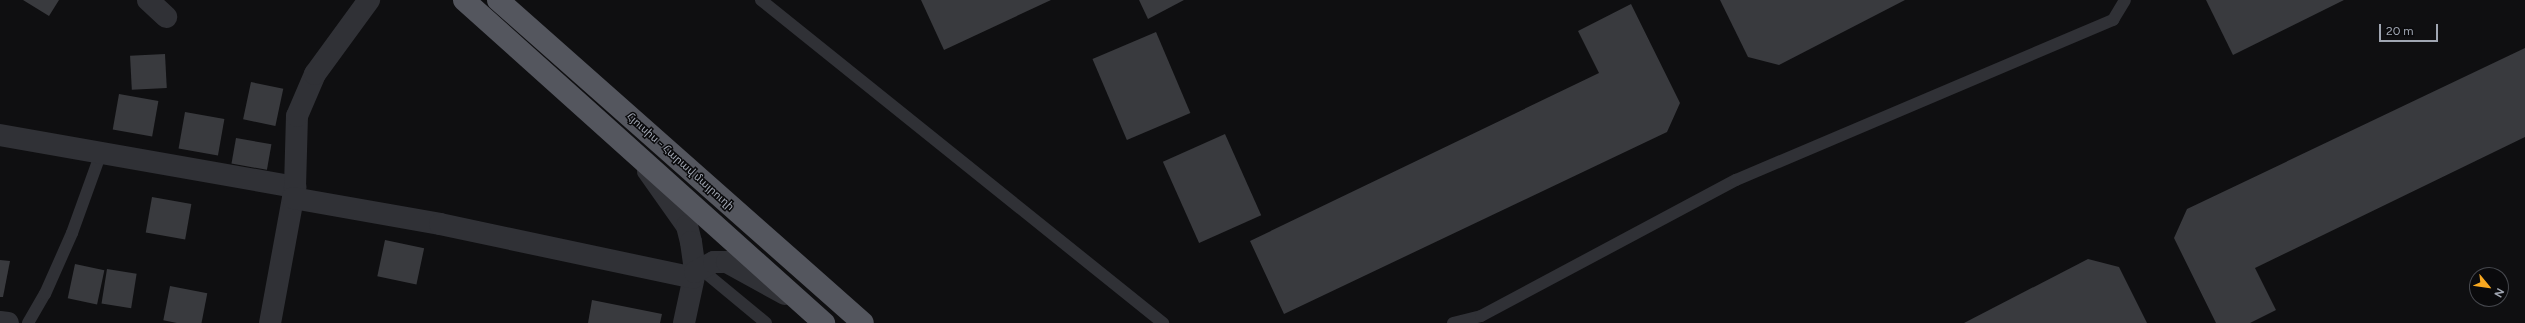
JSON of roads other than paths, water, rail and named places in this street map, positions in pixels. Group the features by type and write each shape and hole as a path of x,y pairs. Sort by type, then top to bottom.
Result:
{"highway":[{"path":"464,0 824,323"},
{"name":"Հյուսիս - Հարավ մայրուղի","path":"498,0 864,323"}],"street":[{"path":"148,0 166,18"},
{"path":"270,323 294,192 297,116 315,74 369,0"},
{"path":"0,136 102,153 294,192 440,224 697,274 714,262 727,262 799,302"},
{"path":"637,156 687,226 697,274 684,323"},
{"path":"0,322 8,323"}],"lane":[{"path":"761,0 1163,323"},
{"path":"1453,323 1481,316 1736,180 2113,20 2125,0"},
{"path":"28,323 45,294 69,239 102,153"},
{"path":"697,274 766,323"}]}
